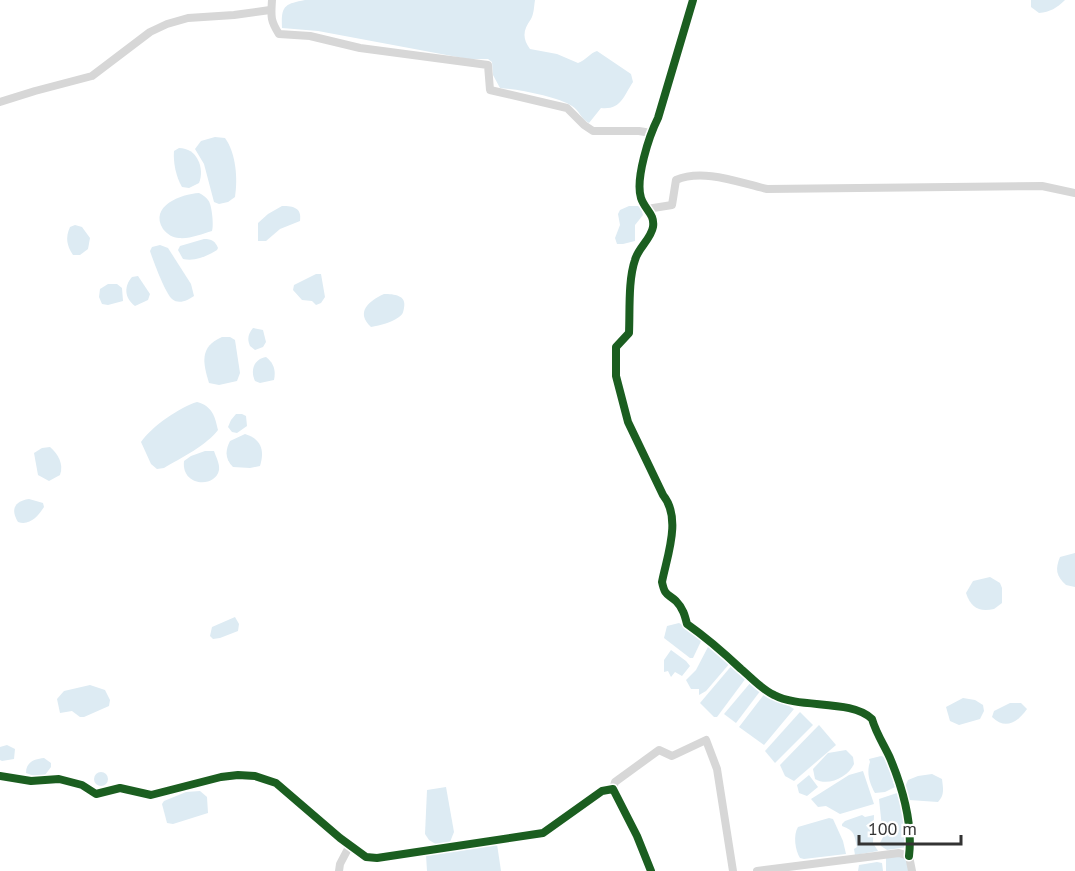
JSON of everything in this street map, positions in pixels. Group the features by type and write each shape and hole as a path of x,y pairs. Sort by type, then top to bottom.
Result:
{"street":[{"path":"272,0 270,10 272,23 279,34 310,36 360,48 488,65 490,90 567,108 593,131 651,133"},
{"path":"693,0 658,118 651,133 640,177 641,197 653,219 653,225 650,235 635,259 628,333 616,347 616,376 633,434 663,495 669,502 671,533 662,582 666,595 675,600 684,611 687,624 709,639 751,680 774,696 787,700 849,708 867,714 872,719 892,765 907,810 912,871"},
{"path":"0,102 93,76 150,32 167,24 188,18 270,10"},
{"path":"647,209 672,205 676,180 692,177 723,177 767,189 1042,186 1075,193"},
{"path":"651,871 637,836 613,789 615,782 659,750 672,756 706,741 720,779 733,871"},
{"path":"0,776 30,781 59,778 82,785 96,794 120,788 151,795 221,777 255,776 276,783 350,845 366,857 376,858 543,833 602,791 613,789"},
{"path":"339,871 340,864 350,845"},
{"path":"757,871 898,854 909,856"}],"shaded area":[{"path":"305,0 535,0 533,15 524,34 530,49 557,54 578,63 597,51 631,74 633,82 617,105 601,108 589,123 566,103 538,94 500,88 493,75 492,62 488,59 468,59 318,31 282,28 282,15 285,7"},
{"path":"1031,0 1065,0 1047,12 1039,13 1031,7"},
{"path":"215,137 225,138 229,144 236,174 235,197 219,204 214,202 204,164 195,149 201,141"},
{"path":"179,148 191,151 200,165 199,183 189,188 182,187 175,169 174,151"},
{"path":"199,193 209,202 212,231 183,238 168,234 160,221 163,208 176,199"},
{"path":"282,206 296,209 300,213 300,221 280,229 266,241 258,241 258,223"},
{"path":"629,206 638,206 643,215 635,225 635,241 617,244 615,238 620,225 618,214 620,210"},
{"path":"75,225 82,227 90,238 88,249 80,255 73,255 67,242 70,227"},
{"path":"204,239 214,242 217,250 196,259 183,259 178,250 180,246"},
{"path":"160,245 168,248 191,284 194,296 192,298 178,302 169,296 150,251 152,247"},
{"path":"316,274 321,274 325,297 321,303 316,305 312,301 302,300 293,290 294,285"},
{"path":"138,276 150,294 148,300 135,306 127,296 127,288 132,277"},
{"path":"108,284 117,284 122,288 123,301 108,305 102,304 99,297 100,289"},
{"path":"384,294 402,298 404,300 403,312 393,321 371,327 366,322 364,312 373,300"},
{"path":"253,328 263,330 266,342 263,347 255,350 248,341"},
{"path":"222,337 235,340 240,373 237,381 219,385 209,383 204,362 209,346"},
{"path":"266,357 274,367 274,380 260,383 255,381 253,369 259,360"},
{"path":"197,402 212,412 218,430 193,451 164,468 157,469 151,464 141,442 166,418"},
{"path":"236,414 246,416 247,426 237,433 232,432 228,427"},
{"path":"245,434 255,439 262,450 260,466 233,467 228,461 227,448 230,441"},
{"path":"50,447 58,456 61,467 60,475 49,481 38,475 34,453 42,448"},
{"path":"205,451 214,451 219,470 217,476 212,480 199,482 188,476 184,461"},
{"path":"29,499 43,503 44,507 30,521 18,522 14,513 15,506"},
{"path":"1075,553 1075,587 1063,582 1058,575 1057,565 1060,557"},
{"path":"990,577 1000,583 1002,603 994,609 976,608 966,593 973,581"},
{"path":"235,617 239,624 238,631 220,638 213,639 210,636 212,627"},
{"path":"679,623 703,637 693,658 664,638 667,626"},
{"path":"709,645 730,663 706,691 699,695 699,689 691,689 686,680 696,670"},
{"path":"671,650 690,666 682,676 675,672 671,677 668,671 664,672 664,660"},
{"path":"733,664 746,678 717,717 714,717 700,703"},
{"path":"751,682 761,690 736,723 724,714"},
{"path":"90,685 105,690 110,700 109,706 84,717 72,711 60,713 57,699 64,691"},
{"path":"766,692 794,709 764,745 739,727"},
{"path":"963,698 975,700 983,705 984,711 980,719 959,725 950,721 946,707"},
{"path":"1010,703 1021,703 1027,709 1011,723 1002,723 992,717 994,711"},
{"path":"800,712 813,725 775,763 765,751"},
{"path":"819,725 836,745 794,781 785,776 780,765"},
{"path":"7,745 15,749 14,759 2,761 0,760 0,747"},
{"path":"846,750 853,757 854,764 847,773 826,782 815,779 813,769 828,753"},
{"path":"881,756 888,758 895,787 885,792 875,793 869,778 869,759"},
{"path":"44,758 51,763 45,775 37,777 26,773 27,766 31,762"},
{"path":"863,771 874,804 840,814 826,806 818,807 811,799 849,775"},
{"path":"98,772 104,772 108,779 104,786 98,786 94,782 94,776"},
{"path":"932,774 942,779 943,794 938,802 909,800 904,789 908,780"},
{"path":"809,775 818,787 807,796 799,793 797,785"},
{"path":"446,787 454,832 450,842 439,846 429,840 425,834 427,790"},
{"path":"200,791 207,797 208,813 173,824 167,823 162,804 164,801 186,792"},
{"path":"900,792 909,843 907,847 887,850 880,843 883,837 879,799"},
{"path":"862,815 865,817 874,815 873,843 878,851 855,855 854,849 857,847 852,831 842,824"},
{"path":"829,818 833,819 846,854 800,858 795,842 798,827"},
{"path":"497,844 501,871 427,871 427,852"},
{"path":"891,855 906,857 910,871 886,871 886,857"},
{"path":"882,863 883,871 858,871 859,865"}],"cycle path":[{"path":"693,0 644,158 640,180 641,198 653,219 653,227 633,268 630,286 629,333 616,347 616,376 628,422 669,504 672,515 672,537 662,582 663,587 680,606 687,624 769,693 797,702 852,709 872,719 903,794 910,831 909,856"},
{"path":"0,776 31,781 59,779 82,785 96,794 120,788 151,795 221,777 255,776 276,783 340,838 366,857 377,858 543,833 602,791 613,789 637,836 651,871"}]}
